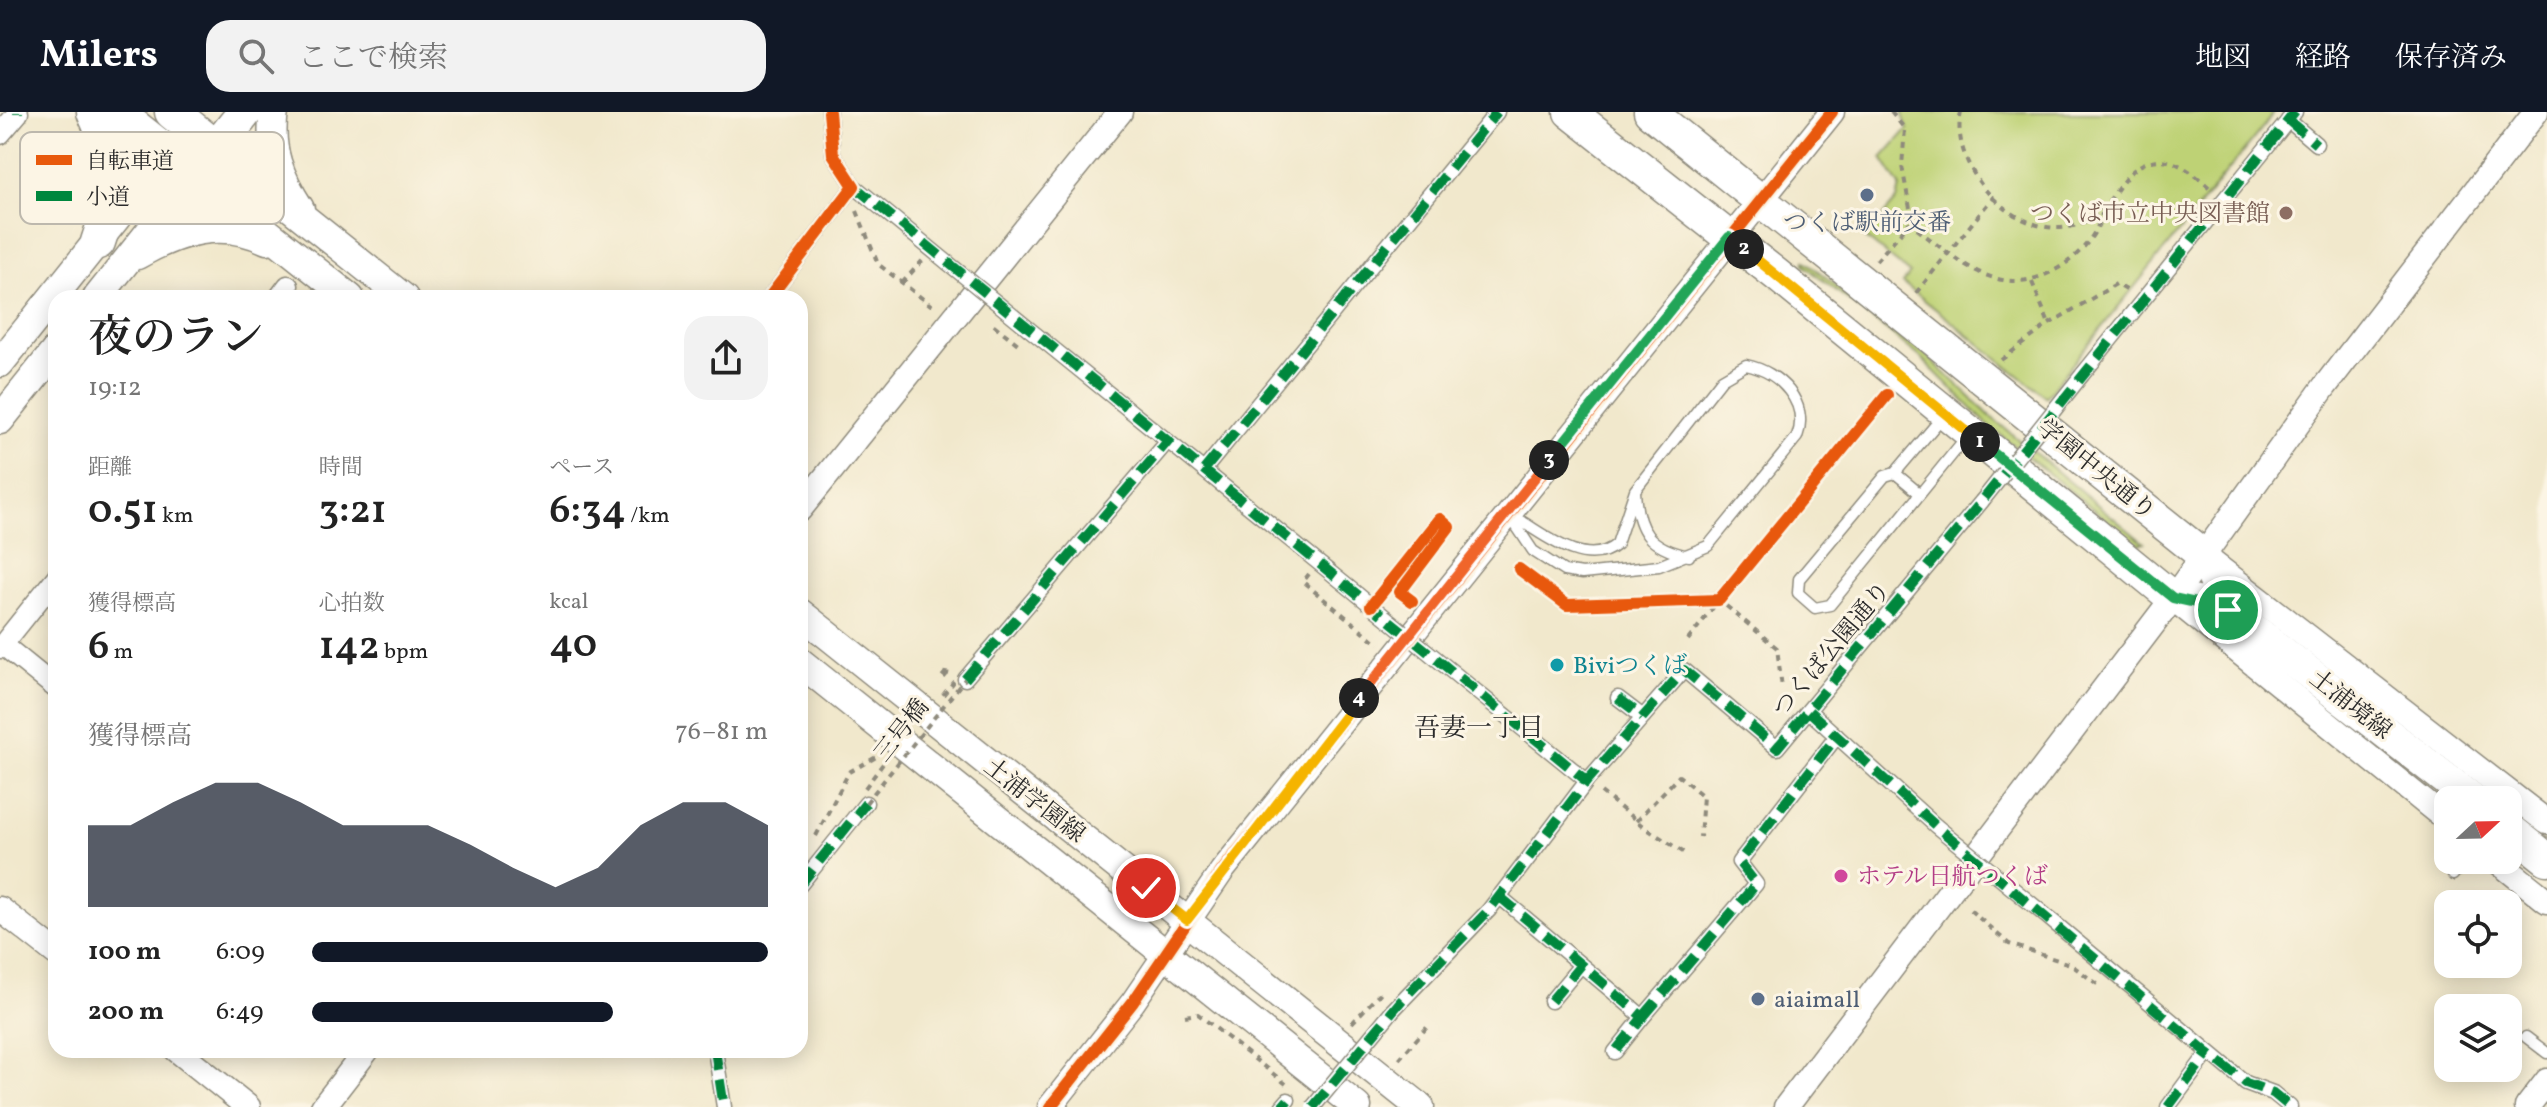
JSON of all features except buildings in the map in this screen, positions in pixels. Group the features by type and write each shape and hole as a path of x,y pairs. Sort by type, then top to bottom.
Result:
{"highway":[{"path":"94,112 102,132"},
{"path":"116,112 141,132"},
{"path":"229,132 245,112"},
{"path":"188,117 202,132"},
{"path":"98,242 103,224"}],"main road":[{"path":"270,132 274,112"},
{"path":"1570,112 1729,237 2173,598"},
{"name":"学園中央通り","path":"1650,112 2204,556"},
{"path":"284,175 310,223"},
{"path":"284,202 394,290"},
{"path":"59,290 112,224"},
{"path":"103,290 156,224"},
{"path":"257,224 340,290"},
{"path":"126,262 175,236 221,227 250,232 288,249"},
{"path":"0,363 48,304"},
{"path":"0,420 48,360"},
{"name":"土浦境線","path":"2204,556 2228,610"},
{"name":"土浦境線","path":"2173,598 2228,610 2455,786"},
{"name":"土浦学園線","path":"808,619 1420,1107"},
{"name":"土浦学園線","path":"808,668 1357,1107"},
{"path":"2522,839 2547,859"}],"street":[{"path":"829,112 833,154 851,189 932,250 1587,781"},
{"path":"808,499 1120,112"},
{"path":"1050,1107 1133,1002 1222,871 1507,512 1832,112"},
{"path":"1786,1107 2173,598 2325,386 2536,112"},
{"path":"0,134 18,113"},
{"path":"2292,116 2316,144"},
{"name":"つくば公園通り","path":"1313,1107 1392,1011 1499,896 1587,781 1684,670 1777,748 1982,501 2292,116"},
{"path":"1204,470 1493,117"},
{"path":"775,290 851,189"},
{"path":"959,681 1168,441"},
{"name":"学園中央通り","path":"2204,556 2547,822"},
{"path":"48,588 1,647 48,682"},
{"path":"2173,598 2434,810"},
{"path":"1618,698 1643,717"},
{"path":"1809,711 1936,826 2208,1053 2246,1083 2273,1093 2290,1107"},
{"path":"1615,1052 1756,884 1739,862 1761,840 1837,736"},
{"path":"808,875 866,803"},
{"path":"2513,874 2547,901"},
{"path":"1499,896 1643,1017"},
{"path":"0,909 48,947"},
{"path":"1551,1001 1581,965"},
{"path":"2168,1107 2208,1053"},
{"path":"187,1058 248,1107"},
{"path":"323,1107 361,1058"},
{"path":"716,1058 724,1107"},
{"path":"2527,1107 2547,1081"}],"lane":[{"path":"1746,365 1760,368 1793,396 1801,407 1802,424 1797,437 1708,546 1691,556 1659,566 1582,574 1564,571 1533,551 1507,512 1566,547 1591,554 1610,550 1617,544 1635,490 1733,370 1746,365"},
{"path":"1957,424 1916,502 1830,605 1815,608 1798,593 1799,579 1885,476 1895,473 1957,424"},
{"path":"1895,473 1919,493"},
{"path":"1635,490 1637,519 1647,535 1665,551 1691,556"},
{"path":"2526,1037 2547,1053"}],"path":[{"path":"1876,261 1909,223 1911,214 1902,166 1905,129 1891,112"},
{"path":"1961,112 1959,139 1966,157 1983,185 2025,221 2057,231 2102,213"},
{"path":"1909,223 1949,253 1998,281 2032,281 2069,261 2100,224 2102,213 2126,177 2152,161 2181,165 2211,189"},
{"path":"851,189 878,264 932,306"},
{"path":"1916,293 1994,196"},
{"path":"902,283 932,250"},
{"path":"2032,281 2049,324"},
{"path":"2000,361 2049,324 2116,284 2143,300"},
{"path":"1371,606 1440,519 1449,527 1400,592 1412,601"},
{"path":"1318,563 1303,582 1380,644"},
{"path":"1688,640 1719,600 1777,648 1782,688"},
{"path":"943,695 959,681"},
{"path":"816,836 849,772 878,756"},
{"path":"866,803 859,795 885,761"},
{"path":"1636,821 1679,776 1703,796 1700,837"},
{"path":"1587,781 1636,821 1686,854"},
{"path":"1970,910 2009,944 2070,964 2108,992"},
{"path":"1350,1025 1379,994"},
{"path":"1185,1016 1198,1014 1287,1099"},
{"path":"1396,1063 1429,1025"}],"green space":[{"path":"1902,112 2275,112 2046,397 1903,283 1910,274 1865,237 1897,200 1900,186 1882,158 1908,129"},
{"path":"1805,261 1923,352 1991,417 2144,543 2138,545 1987,424 1919,356 1804,265"}],"marked path":[{"path":"1204,470 1497,112"},
{"path":"1313,1107 1401,1001 1489,910 1587,781 1684,670 1777,748 1982,501 2295,112"},
{"path":"2288,120 2316,144"},
{"path":"854,186 1587,781"},
{"path":"965,679 1168,441"},
{"path":"1618,698 1643,717"},
{"path":"1809,711 1936,826 2208,1053 2246,1083 2273,1093 2290,1107"},
{"path":"1643,1017 1756,884 1739,862 1837,736"},
{"path":"808,875 866,803"},
{"path":"1499,896 1643,1017 1615,1052"},
{"path":"1551,1001 1581,965"},
{"path":"2168,1107 2208,1053"},
{"path":"716,1058 724,1107"},
{"path":"1282,1107 1288,1100"}],"cycle path":[{"path":"775,290 854,186 833,154 829,112"},
{"path":"1050,1107 1133,1002 1222,871 1832,112"},
{"path":"1519,569 1567,605 1719,600 1887,395"},
{"path":"1371,606 1440,519 1449,527 1400,592 1412,601"}],"place":[{"name":"つくば駅前交番","path":"1867,195"},
{"name":"つくば市立中央図書館","path":"2286,213"},
{"name":"Biviつくば","path":"1557,665"},
{"name":"ホテル日航つくば","path":"1841,876"},
{"name":"aiaimall","path":"1758,999"}],"district":[{"name":"吾妻一丁目","path":"1479,727"}],"route":[{"path":"1146,888 1187,920 1222,871 1540,470 1729,237 2173,598 2228,610"}]}
